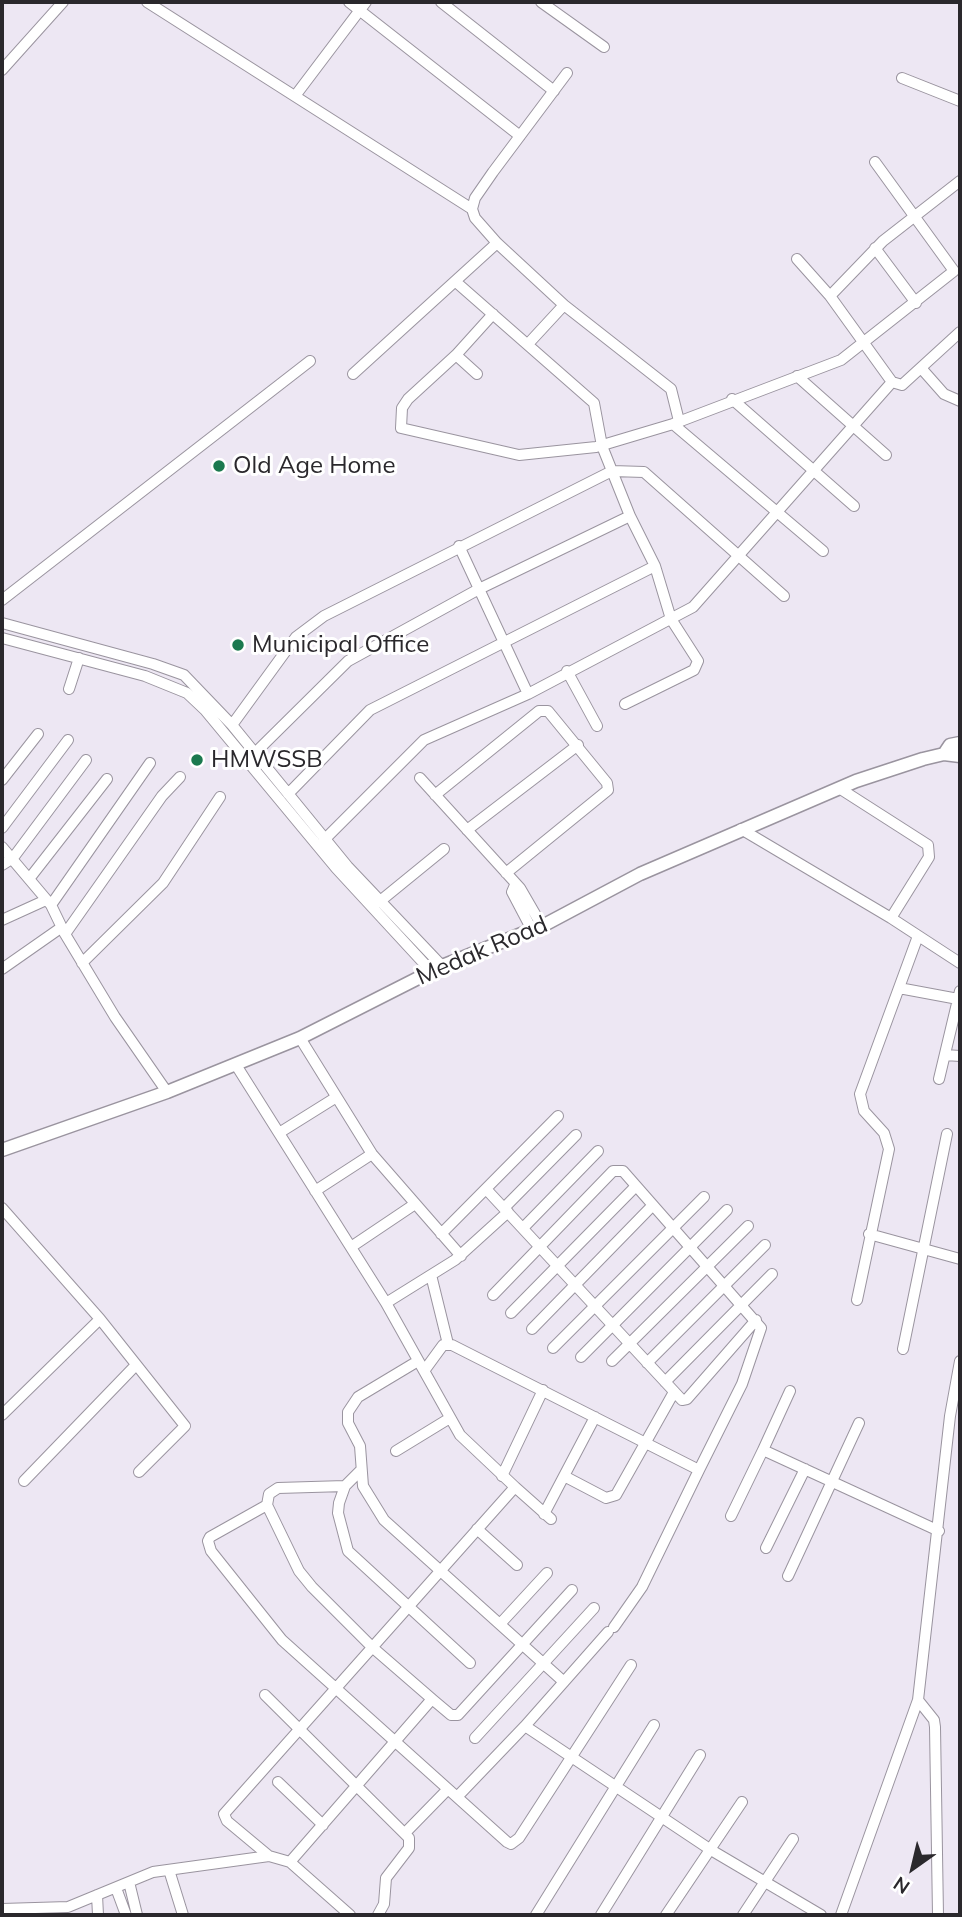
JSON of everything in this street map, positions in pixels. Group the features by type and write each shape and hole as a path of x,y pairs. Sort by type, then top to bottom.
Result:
{"main road":[{"path":"944,754 950,745 960,743"},
{"name":"Medak Road","path":"2,1150 167,1092 300,1038 437,969 537,928 640,874 839,788 944,754 960,756"}],"street":[{"path":"2,70 63,2"},
{"path":"147,2 472,209"},
{"path":"348,2 363,6 520,136"},
{"path":"442,2 554,91"},
{"path":"541,2 604,47"},
{"path":"295,96 363,6"},
{"path":"567,73 475,198 472,209 475,218 497,243 564,305 671,389 676,422 823,551"},
{"path":"902,78 960,101"},
{"path":"493,314 456,355 405,402 399,424 401,428 519,455 603,446 676,422 841,360 952,274 955,268 875,162"},
{"path":"830,296 875,248 960,181"},
{"path":"353,374 497,243"},
{"path":"875,248 916,303"},
{"path":"797,259 830,296 892,382 899,387 960,332"},
{"path":"456,282 594,403 603,446 630,516 654,566 671,619 698,661 697,668 625,704"},
{"path":"528,344 564,305"},
{"path":"456,355 477,374"},
{"path":"2,600 310,360"},
{"path":"921,369 944,394 960,401"},
{"path":"797,376 886,455"},
{"path":"324,840 424,740 528,694 567,671 693,607 892,382"},
{"path":"732,399 854,506"},
{"path":"232,725 305,629 336,608 612,471 644,472 738,558 785,596"},
{"path":"255,753 339,667 479,589 630,516"},
{"path":"459,546 528,694"},
{"path":"288,794 370,710 502,640 654,566"},
{"path":"2,623 153,664 190,680 232,725 324,840 437,969"},
{"path":"2,638 170,685 187,693 205,710 336,868 437,969"},
{"path":"69,689 79,658"},
{"path":"567,671 597,726"},
{"path":"170,685 177,674"},
{"path":"435,795 544,709 578,745 607,783 608,790 506,873"},
{"path":"2,780 38,734"},
{"path":"2,828 68,740"},
{"path":"467,830 578,745"},
{"path":"2,865 13,859 86,760"},
{"path":"2,920 49,903 150,764"},
{"path":"2,968 63,931 162,796 180,778"},
{"path":"420,778 506,873 537,928"},
{"path":"29,879 107,779"},
{"path":"839,788 928,845 929,857 891,918"},
{"path":"82,963 163,883 220,797"},
{"path":"741,829 891,918 960,963"},
{"path":"2,847 49,903 125,1034 167,1092"},
{"path":"379,902 444,849"},
{"path":"857,1300 869,1234 890,1149 884,1133 864,1111 860,1094 918,936"},
{"path":"899,988 959,995 939,1079"},
{"path":"300,1038 372,1154 461,1256"},
{"path":"945,1055 960,1056"},
{"path":"236,1065 386,1303 465,1442 548,1516 564,1476 594,1417"},
{"path":"279,1133 335,1098"},
{"path":"441,1234 558,1116"},
{"path":"903,1349 947,1134"},
{"path":"386,1303 461,1256 576,1135"},
{"path":"523,1228 598,1151"},
{"path":"315,1191 372,1154"},
{"path":"457,1797 525,1726 611,1629 642,1587 742,1384 761,1328 623,1171 616,1169 493,1295"},
{"path":"510,1313 636,1186"},
{"path":"486,1189 682,1400 687,1399 756,1321"},
{"path":"553,1348 704,1197"},
{"path":"351,1248 415,1204"},
{"path":"532,1329 653,1205"},
{"path":"2,1208 100,1319 185,1426 139,1472"},
{"path":"581,1357 727,1210"},
{"path":"612,1361 748,1226"},
{"path":"869,1234 960,1259"},
{"path":"647,1363 765,1245"},
{"path":"666,1382 772,1274"},
{"path":"431,1275 447,1344"},
{"path":"2,1415 100,1319"},
{"path":"447,1344 421,1366 352,1402 346,1418 360,1446 363,1486 384,1520 564,1682"},
{"path":"447,1344 699,1470"},
{"path":"841,1915 918,1700 950,1416 960,1361"},
{"path":"24,1480 136,1365"},
{"path":"502,1476 542,1390"},
{"path":"731,1516 790,1391"},
{"path":"564,1476 606,1498 612,1497 674,1392"},
{"path":"396,1451 450,1418"},
{"path":"788,1576 859,1423"},
{"path":"763,1450 939,1531"},
{"path":"766,1548 805,1469"},
{"path":"360,1470 345,1486 338,1513 348,1550 470,1663"},
{"path":"345,1486 278,1488 269,1494 267,1505 299,1571 372,1647 451,1715 458,1715 572,1590"},
{"path":"268,1856 227,1821 224,1814 515,1487"},
{"path":"267,1505 210,1537 208,1546 275,1633 511,1844 519,1838 631,1665"},
{"path":"477,1529 517,1565"},
{"path":"500,1624 547,1573"},
{"path":"475,1738 594,1608"},
{"path":"265,1695 405,1833 411,1843 389,1870 383,1904 378,1915"},
{"path":"290,1862 432,1699"},
{"path":"918,1700 934,1720 935,1727 938,1915"},
{"path":"536,1915 654,1725"},
{"path":"525,1726 711,1850 821,1915"},
{"path":"601,1915 700,1755"},
{"path":"278,1782 323,1825"},
{"path":"405,1833 449,1789"},
{"path":"666,1915 742,1802"},
{"path":"743,1915 793,1839"},
{"path":"2,1909 46,1912 68,1907 129,1882 169,1870 268,1856 290,1862 350,1915"},
{"path":"169,1870 183,1915"},
{"path":"129,1882 137,1915"},
{"path":"116,1888 126,1915"},
{"path":"97,1895 98,1915"}],"place":[{"name":"Old Age Home","path":"219,466"},
{"name":"Municipal Office","path":"238,645"},
{"name":"HMWSSB","path":"197,760"}]}
